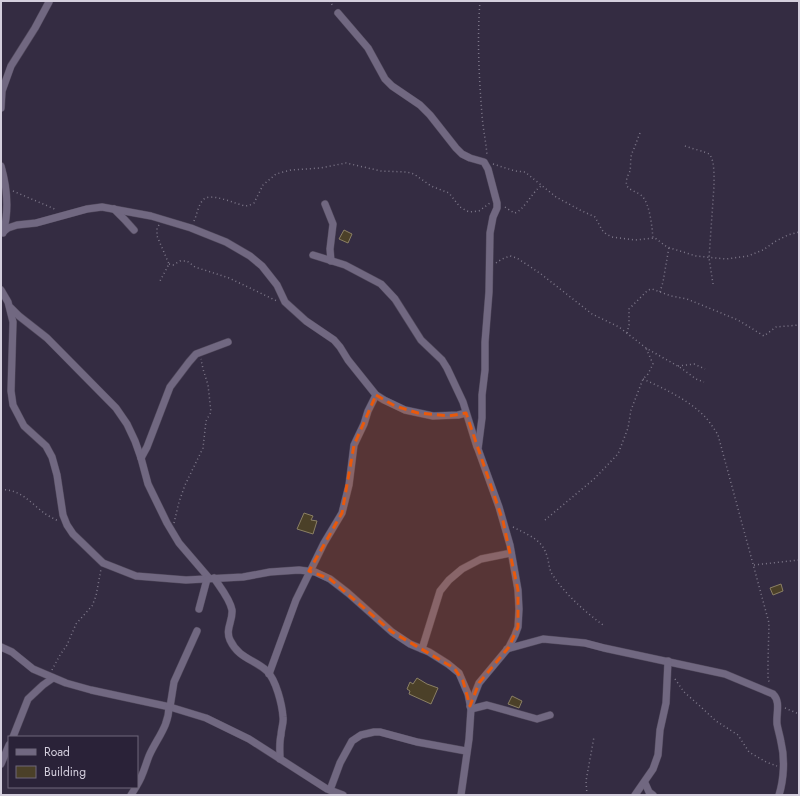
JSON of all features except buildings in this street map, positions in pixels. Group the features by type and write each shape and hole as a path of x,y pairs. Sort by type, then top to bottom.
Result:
{"street":[{"path":"1,108 2,91 11,66 35,28 49,2"},
{"path":"338,13 368,48 385,79 392,86 425,110 438,123 462,154 487,163 497,205 490,233 490,287 485,342 482,418 478,449"},
{"path":"1,166 6,188 6,216 2,234"},
{"path":"325,204 333,224 330,249 331,261"},
{"path":"2,234 8,228 16,225 36,223 72,212 95,208 112,208 151,216 191,228 226,242 259,263 270,275 284,301 289,307 306,321 334,340 376,395 394,406 418,414 449,416 466,413"},
{"path":"112,208 126,220 134,230"},
{"path":"314,255 345,265 381,284 395,299 421,340 442,360 456,386 466,413 474,441 503,521 518,590 519,609 518,627 515,635 507,649 479,683 470,707"},
{"path":"1,290 9,305 19,316 47,338 116,408 125,420 135,441 148,484 162,514 183,547 224,592 232,610 232,617 228,632 232,643 243,656 269,674 276,690 283,716 280,759"},
{"path":"9,305 13,322 11,391 14,405 24,426 46,446 52,457 57,475 63,515 73,534 103,563 136,576 171,580 243,577 270,572 299,570 315,572 330,579 392,632 410,644 448,664 459,673 468,694 470,707 469,740 466,751 461,795"},
{"path":"141,458 147,447 170,387 196,354 228,342"},
{"path":"269,674 296,600 309,571 332,528 342,513 349,485 354,445 376,395"},
{"path":"422,649 440,591 449,580 462,569 481,559 511,553"},
{"path":"199,609 210,578"},
{"path":"138,783 142,777 149,756 166,726 174,682 197,631"},
{"path":"507,649 543,639 584,643 668,664 725,674 773,694 777,698 777,723 783,751 783,768 779,795"},
{"path":"1,648 12,652 33,669 51,678 90,690 170,706 206,718 249,739 330,790 343,795"},
{"path":"636,795 653,769 658,755 660,730 666,703 668,664"},
{"path":"13,736 28,699 51,678"},
{"path":"470,707 487,705 537,719 550,715"},
{"path":"330,790 340,763 352,741 361,735 380,732 417,742 466,751"},
{"path":"1,764 8,747"},
{"path":"645,783 649,792 653,795"}],"path":[{"path":"480,1 480,82 487,163 515,171 525,172 542,186 569,204 595,217 602,230 612,237 635,240 653,238 669,247 696,256 726,259 748,256 763,250 788,235 799,232"},
{"path":"640,133 636,141 635,150 632,153 631,166 626,183 627,186 642,196 646,201 653,238"},
{"path":"685,146 709,154 712,158 715,175 709,258 713,284"},
{"path":"191,228 201,201 205,198 214,198 248,206 254,203 263,185 276,174 287,171 320,168 340,163 352,164 381,171 414,174 431,186 449,193 460,207 469,212 479,211 489,203 508,208 514,213 519,212 537,189 542,186"},
{"path":"12,190 17,194 42,202 57,210 72,212"},
{"path":"164,220 157,228 156,232 170,264"},
{"path":"660,292 669,247"},
{"path":"489,270 502,259 510,256 517,258 541,274 592,314 619,327 646,348 678,366 696,379 704,382"},
{"path":"170,264 173,265 180,261 187,261 195,267 229,278 289,307"},
{"path":"160,281 170,264"},
{"path":"627,334 630,309 648,290 652,289 687,299 738,320 764,336 776,327 799,325"},
{"path":"545,520 594,479 618,454 628,428 631,410 643,379 648,374 653,364 646,348"},
{"path":"172,530 185,485 203,448 206,421 211,412 208,385 202,369 202,351"},
{"path":"678,366 684,364 694,364 706,369"},
{"path":"643,379 668,390 692,407 707,419 718,435 764,606 770,623 768,679 773,694"},
{"path":"1,490 12,491 23,496 45,513 67,525"},
{"path":"503,521 531,536 542,544 552,573 585,611 603,625"},
{"path":"754,565 799,560"},
{"path":"51,678 60,655 69,642 73,628 92,606 95,600 103,563"},
{"path":"668,664 684,692 716,721 738,735 749,752 766,762 783,768"},
{"path":"778,705 799,714"},
{"path":"587,795 586,781 594,738"}],"highlighted area":[{"path":"376,395 395,406 418,413 449,416 466,413 503,521 518,590 518,627 509,647 479,683 470,706 463,681 454,668 392,632 330,579 309,571 342,513 354,445"}]}
